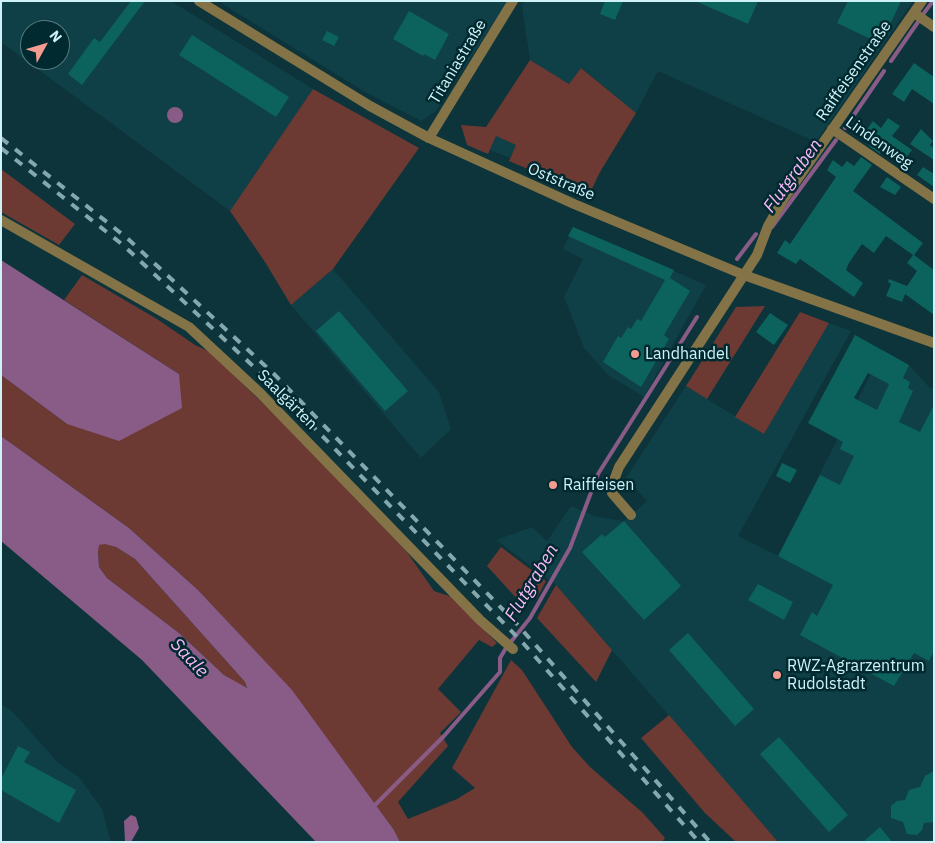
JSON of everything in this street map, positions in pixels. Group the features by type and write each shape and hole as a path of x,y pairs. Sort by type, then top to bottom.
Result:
{"street":[{"name":"Oststraße","path":"199,1 370,106 429,138 574,204 744,275 934,343"},
{"name":"Titaniastraße","path":"429,138 513,1"},
{"name":"Raiffeisenstraße","path":"631,515 612,494 613,483 619,466 757,255 768,226 783,200 922,1"},
{"path":"914,13 934,27"},
{"name":"Lindenweg","path":"832,129 934,199"},
{"name":"Saalgärten","path":"1,220 188,326 260,393 480,620 513,649"}],"shaded area":[{"path":"1,1 171,1 313,89 230,211 39,70 70,70 70,20 20,20 20,56 1,42"},
{"path":"218,1 508,1 435,112 421,121 365,92"},
{"path":"525,1 913,1 816,142 658,71 636,113 582,68 569,84 530,60 522,6"},
{"path":"530,60 569,84 581,68 636,113 600,172 589,195 509,161 516,145 496,136 488,154 467,145 461,125 486,127"},
{"path":"313,89 419,148 333,269 291,305 265,262 230,211"},
{"path":"496,136 516,145 510,158 490,150"},
{"path":"1,169 75,224 59,245 1,212"},
{"path":"573,227 706,285 644,397 608,375 584,348 564,297 583,259 563,249"},
{"path":"333,269 439,392 451,429 421,458 291,305"},
{"path":"82,275 157,319 195,345 210,352 282,422 407,552 434,591 452,597 497,643 492,647 479,640 438,689 461,712 440,733 448,746 398,802 408,819 457,799 475,788 452,768 511,660 522,670 572,747 590,767 643,813 665,838 662,842 400,842 394,830 292,691 198,590 129,528 1,436 1,375 67,424 179,374 64,300"},
{"path":"765,306 707,399 686,386 736,307"},
{"path":"800,312 829,323 764,434 735,417"},
{"path":"829,323 851,331 738,536 778,556 883,350 909,365 930,388 934,388 934,842 778,842 556,585 496,540 532,527 547,541 571,506 597,517 624,521 647,501 626,478 686,386 764,434"},
{"path":"105,543 116,547 135,559 245,682 247,689 224,675 179,633 107,578 99,567 98,551 98,545"},
{"path":"501,547 546,581 537,598 519,601 487,566"},
{"path":"556,585 612,650 596,682 537,618"},
{"path":"1,704 14,713 58,763 79,777 102,809 111,842 1,842"},
{"path":"669,715 778,842 736,842 705,813 641,738"}],"water":[{"path":"172,107 178,107 183,112 181,121 172,123 167,118 167,112"},
{"path":"1,260 179,374 182,408 119,441 67,424 1,375"},
{"name":"Saale","path":"1,436 129,528 198,590 292,690 394,830 400,842 316,842 142,660 1,541","holes":["105,544 116,547 135,559 245,682 247,688 224,675 179,633 107,578 99,567 99,545"]},
{"path":"131,815 136,817 139,828 131,842 125,842 124,821"}],"building":[{"path":"131,1 145,1 82,85 68,74 94,38 100,42"},
{"path":"605,1 623,1 615,20 600,14"},
{"path":"695,1 758,1 748,24"},
{"path":"848,1 901,1 881,44 837,23"},
{"path":"409,11 449,34 435,60 424,54 423,56 393,39"},
{"path":"327,31 339,37 334,46 322,40"},
{"path":"192,35 289,97 276,117 179,55"},
{"path":"914,63 934,77 934,104 912,89 904,102 892,94"},
{"path":"888,118 900,126 892,136 912,150 901,164 882,150 880,154 869,146 872,142 862,136 873,121 881,128"},
{"path":"921,129 933,141 930,145 934,148 934,160 910,144"},
{"path":"861,157 872,165 853,191 923,243 914,255 934,270 934,315 905,294 902,302 886,296 891,284 888,282 889,279 907,286 917,271 907,263 913,255 886,236 874,253 862,244 849,263 846,270 863,283 854,297 800,259 796,264 777,253 785,240 790,244 836,177 827,170 833,160 842,167 847,161 854,166"},
{"path":"923,167 934,174 934,187 917,175"},
{"path":"887,177 901,187 895,195 880,187"},
{"path":"573,227 674,270 670,278 690,291 664,335 669,339 641,387 603,362 618,336 621,338 628,327 631,329 637,319 641,321 665,280 568,236"},
{"path":"339,311 408,391 385,411 316,331"},
{"path":"770,313 788,325 774,345 756,332"},
{"path":"855,335 909,365 903,378 910,382 908,388 913,391 899,422 920,432 934,405 934,651 929,661 914,653 894,686 800,635 812,612 817,616 833,585 778,556 820,475 840,485 854,456 840,449 843,442 808,423","holes":["868,373 889,384 877,410 854,398"]},
{"path":"782,463 797,470 790,483 776,476"},
{"path":"624,521 681,586 644,620 582,552 602,534 605,537"},
{"path":"758,584 793,602 784,620 748,600"},
{"path":"688,633 754,709 735,726 669,650"},
{"path":"779,737 848,815 829,832 760,754"},
{"path":"18,746 30,752 24,762 76,790 59,823 1,790 1,779"},
{"path":"934,771 934,822 924,823 922,830 917,835 907,834 903,822 891,818 891,806 897,801 905,800 909,790 920,787 925,776"},
{"path":"880,827 892,842 863,842"}],"waterway":[{"name":"Flutgraben","path":"924,13 933,1"},
{"name":"Flutgraben","path":"891,61 918,22"},
{"name":"Flutgraben","path":"845,128 884,71"},
{"name":"Flutgraben","path":"772,227 836,140"},
{"name":"Flutgraben","path":"737,259 756,234"},
{"name":"Flutgraben","path":"373,807 444,736 500,672 500,658 530,618 570,548 598,474 697,317"}],"railway":[{"path":"1,138 127,238 274,374 516,623 710,842"},
{"path":"1,148 123,245 268,380 523,643 699,842"}],"place":[{"name":"Landhandel","path":"635,354"},
{"name":"Raiffeisen","path":"553,485"},
{"name":"RWZ-Agrarzentrum Rudolstadt","path":"777,675"}]}
